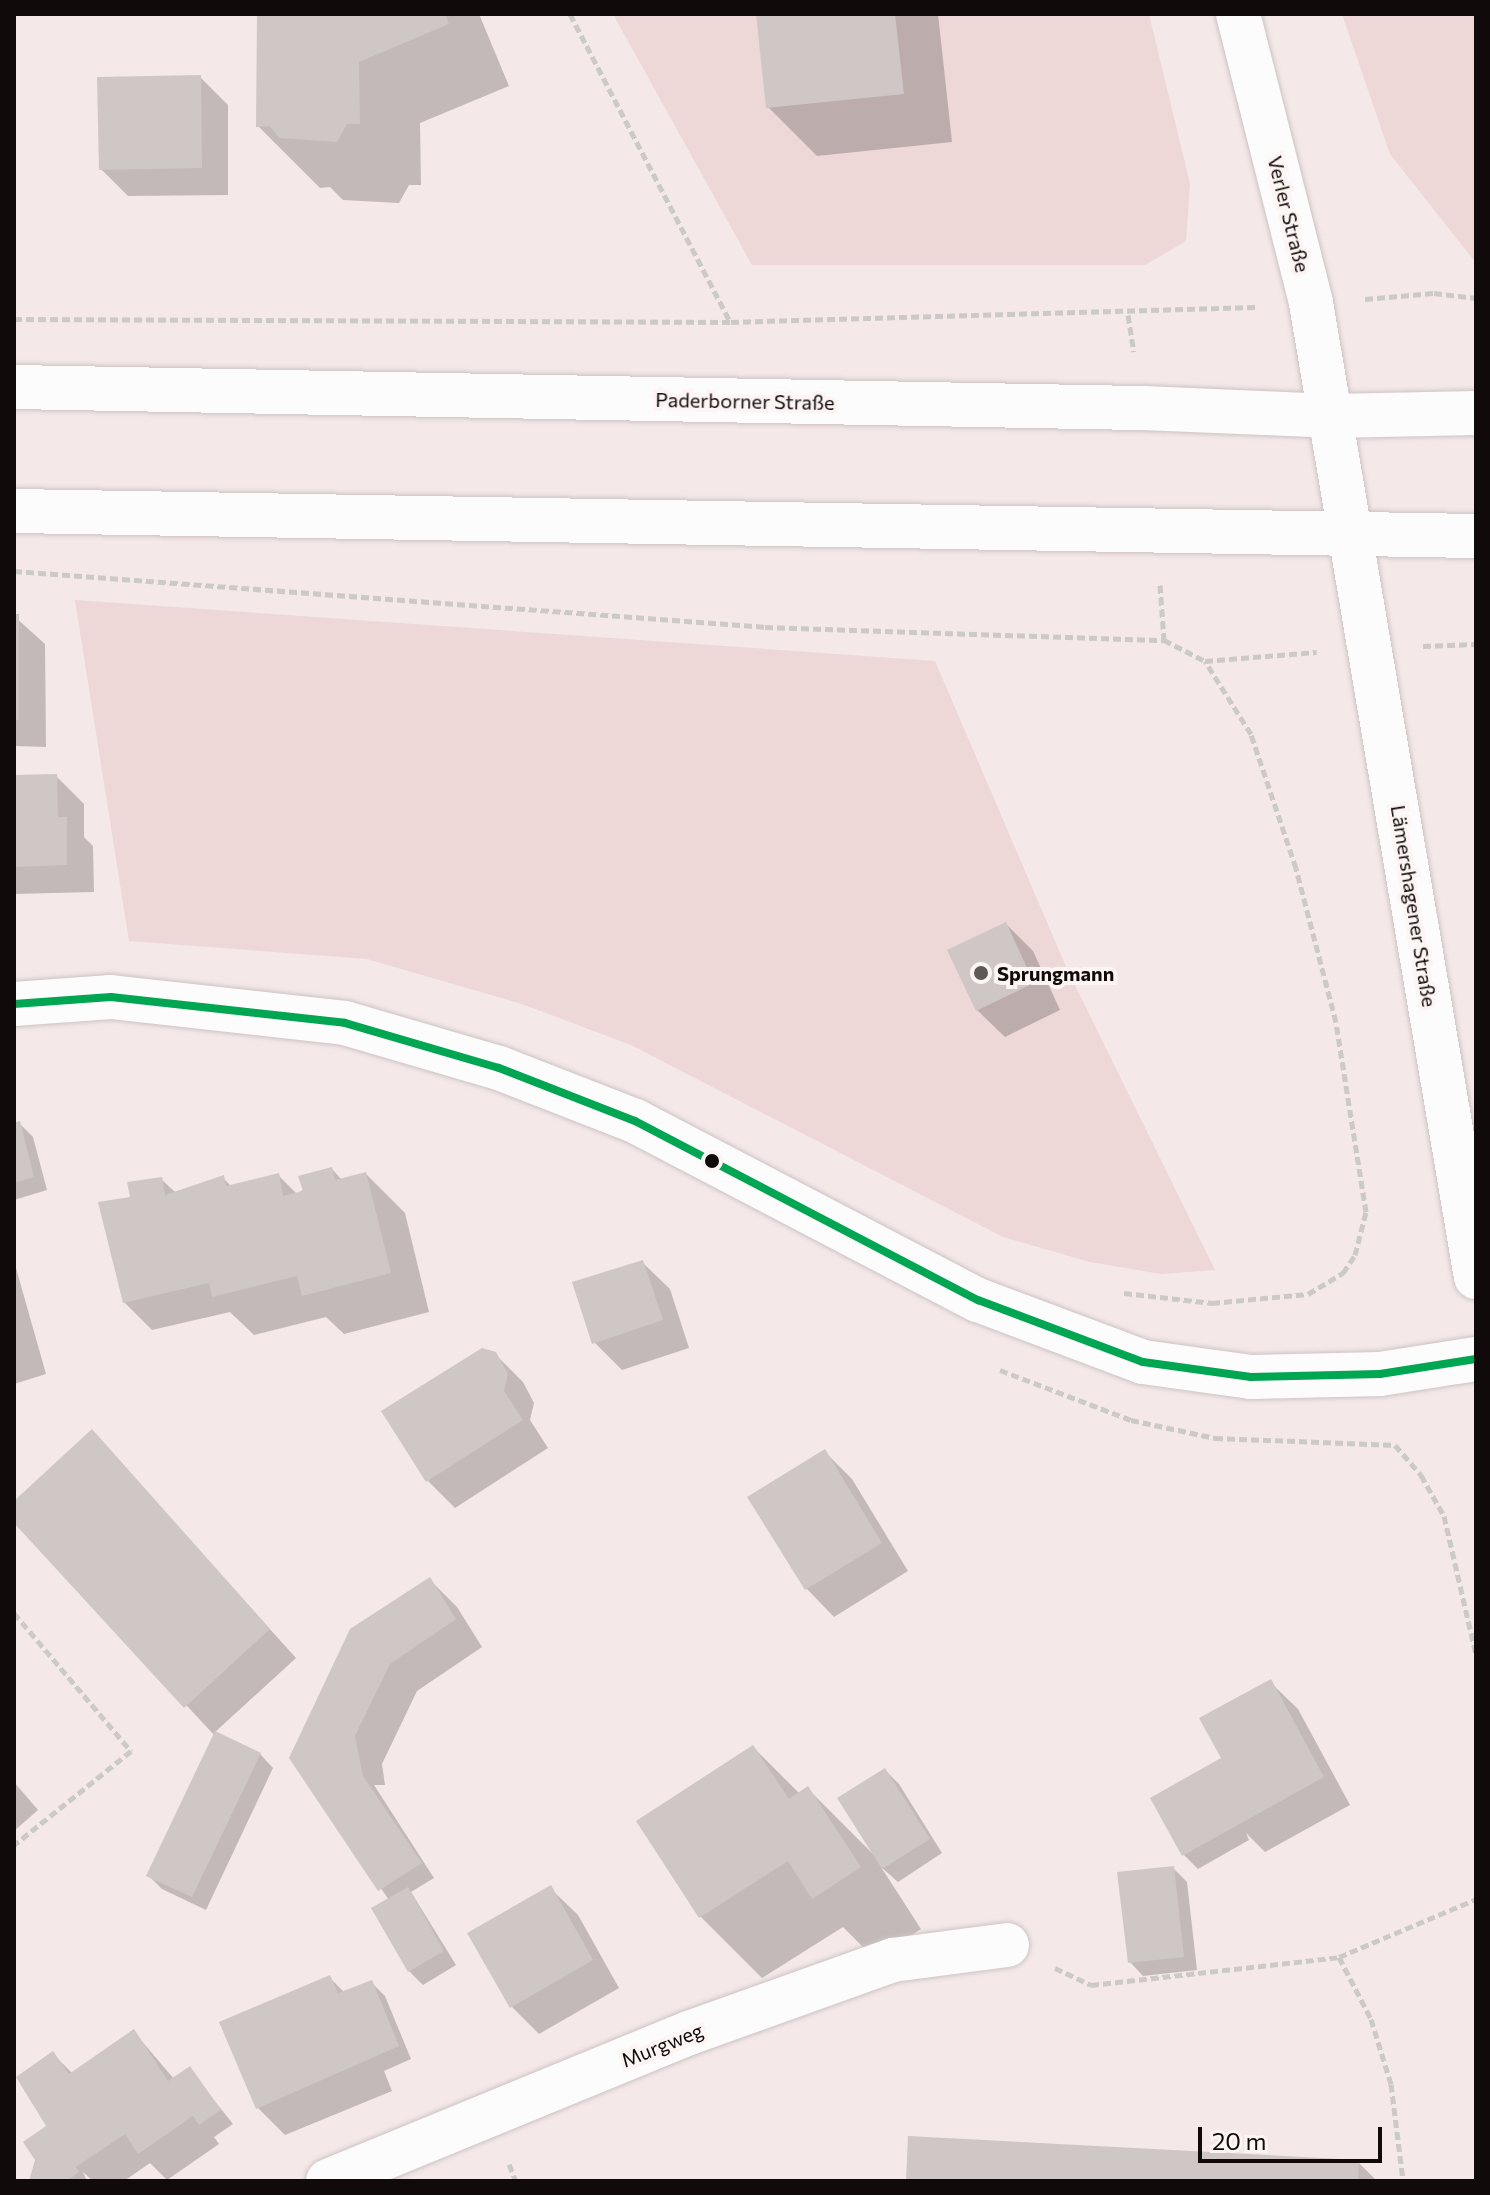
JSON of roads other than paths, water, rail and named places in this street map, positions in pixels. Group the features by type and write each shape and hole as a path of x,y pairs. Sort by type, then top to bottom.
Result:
{"main road":[{"name":"Verler Straße","path":"1238,14 1311,303 1352,535"},
{"name":"Paderborner Straße","path":"14,387 1143,408 1331,416 1476,413"},
{"path":"14,511 1476,536"},
{"name":"Lämershagener Straße","path":"1352,535 1476,1277"},
{"path":"14,1004 111,997 345,1023 499,1068 635,1121 978,1300 1143,1362 1251,1377 1380,1374 1476,1359"},
{"name":"Murgweg","path":"328,2181 689,2033 893,1960 1007,1945"}],"place":[{"name":"Sprungmann","path":"981,973"}]}
